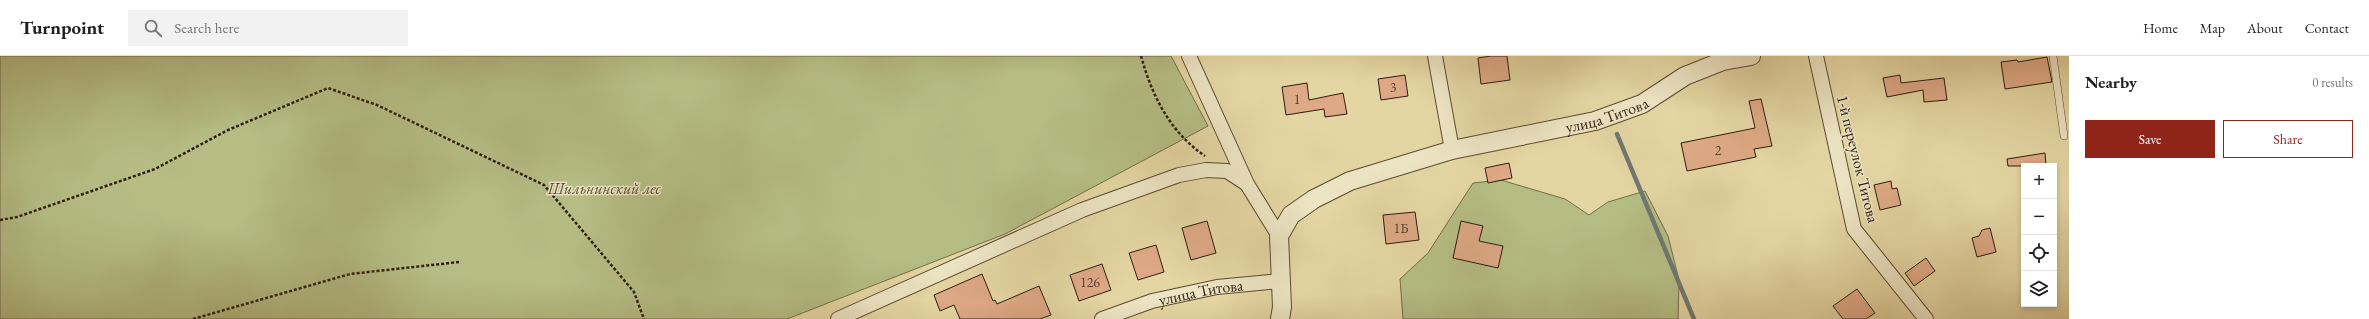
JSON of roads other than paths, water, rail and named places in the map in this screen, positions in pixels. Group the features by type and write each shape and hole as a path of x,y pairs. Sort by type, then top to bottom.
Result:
{"street":[{"path":"1189,56 1247,184 1279,236 1280,319"},
{"path":"1435,56 1452,150"},
{"name":"улица Титова","path":"1279,236 1291,216 1314,199 1350,181 1452,150 1595,121 1642,104 1685,76 1723,61 1751,56"},
{"name":"1-й переулок Титова","path":"1816,56 1854,228 1926,319"},
{"path":"838,319 1082,210 1179,175 1206,170 1227,171 1247,184"},
{"name":"улица Титова","path":"1102,319 1152,301 1217,287 1280,281"}],"lane":[{"path":"2053,56 2064,136"}],"waterway":[{"path":"1617,134 1694,319"}],"park label":[{"name":"Шильнинский лес","path":"604,188"}]}
